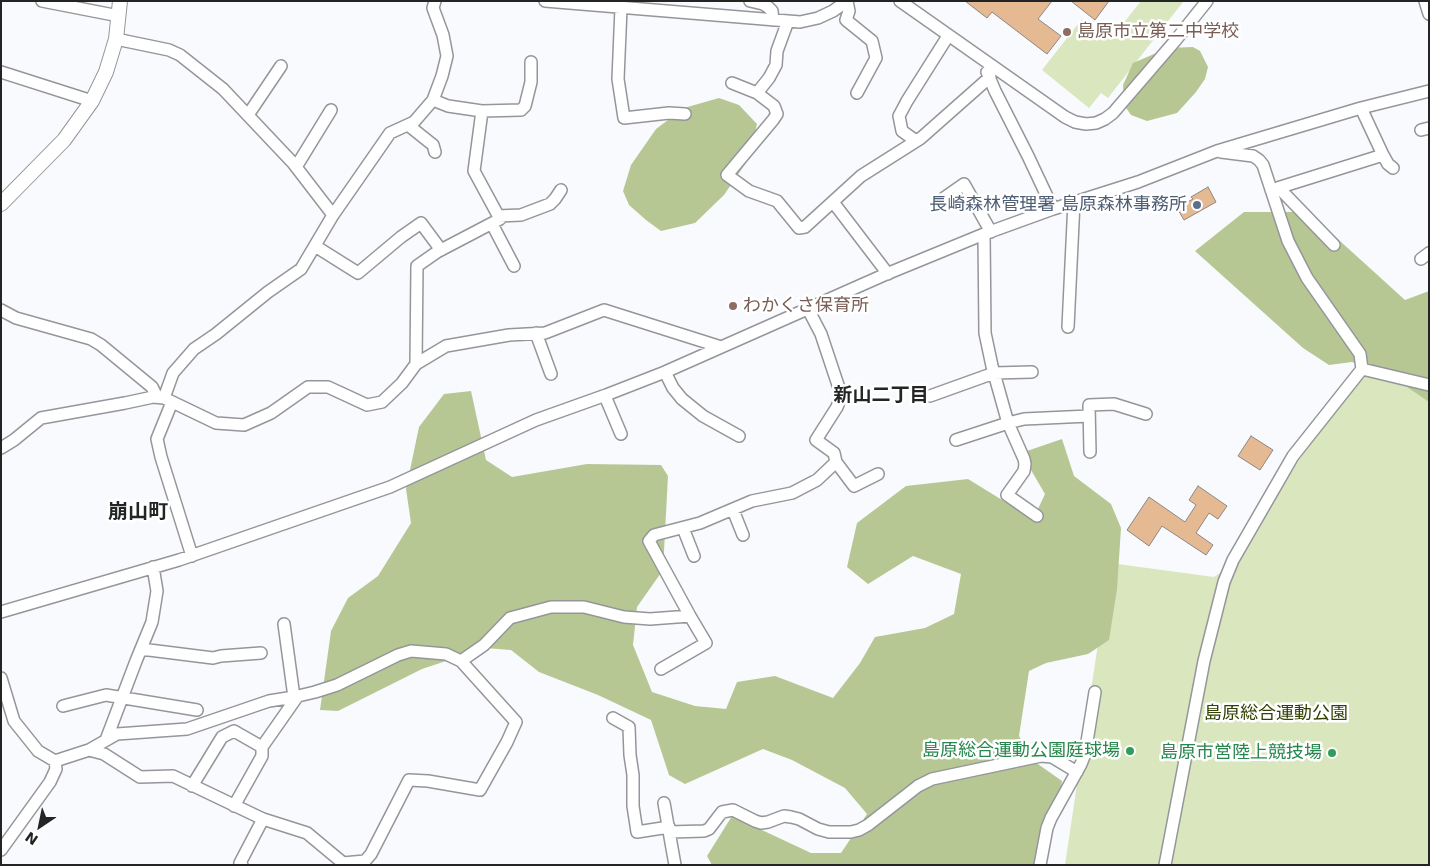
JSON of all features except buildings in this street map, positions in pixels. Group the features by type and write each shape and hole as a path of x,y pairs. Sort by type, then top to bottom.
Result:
{"street":[{"path":"42,1 119,16"},
{"path":"1,204 64,140 92,101 106,72 116,39 120,1"},
{"path":"192,556 157,439 165,399 173,373 194,349 301,269 333,215 390,133 414,122 433,100 447,56 443,35 433,8 435,1"},
{"path":"545,1 576,2 621,8 800,22 818,18 833,11 847,1 849,11 846,20 872,41 876,58 857,93"},
{"path":"750,1 764,4 768,7 772,11 773,20"},
{"path":"900,1 1065,117 1075,122 1086,124 1096,123 1113,113 1207,1"},
{"path":"1425,1 1429,14"},
{"path":"621,8 618,79 624,118 669,113 685,114"},
{"path":"757,93 776,66 777,51 788,21"},
{"path":"916,141 902,131 899,116 948,36"},
{"path":"116,39 169,50 180,55 223,89 296,167 333,215"},
{"path":"984,61 994,91 1053,209"},
{"path":"433,100 448,106 482,111 521,110 525,106 531,82 531,62"},
{"path":"248,115 282,66"},
{"path":"1,72 92,101"},
{"path":"732,83 757,93 774,106 777,114 727,175 749,191 777,201 799,228 805,227 861,176 921,138 990,78"},
{"path":"1,612 192,556 390,487 536,420 605,396 665,372 888,274 1053,209 1138,182 1217,151 1361,108 1429,91"},
{"path":"1361,108 1388,164 1393,168"},
{"path":"296,167 332,110"},
{"path":"482,111 474,171 514,266"},
{"path":"408,124 433,145 435,152"},
{"path":"1165,865 1204,661 1224,582 1233,560 1293,456 1362,369 1360,354 1307,278 1292,249 1282,225 1275,189 1263,165 1259,160 1248,154 1217,151"},
{"path":"1275,189 1383,154"},
{"path":"944,198 964,184 988,233 985,333 1008,422 1025,464 1024,471 1007,495 1038,516"},
{"path":"1275,189 1334,246"},
{"path":"416,364 417,266 441,250 495,220 521,215 550,204 561,190"},
{"path":"833,202 888,274"},
{"path":"1068,327 1074,202"},
{"path":"315,246 358,273 421,223 441,250"},
{"path":"808,309 821,334 840,391 838,407 816,440 834,453 836,462 854,486 878,474"},
{"path":"1,310 16,318 91,339 101,345 165,399"},
{"path":"1,448 41,418 125,404 153,397 165,399 216,423 244,424 271,413 308,387 328,386 367,405 382,402 402,383 416,364 446,346 509,335 545,333 604,310 720,347"},
{"path":"536,334 551,374"},
{"path":"1362,369 1429,385"},
{"path":"665,372 682,400 703,416 739,436"},
{"path":"930,396 994,373 1032,372"},
{"path":"605,396 621,434"},
{"path":"1090,452 1088,406 1114,404 1146,414"},
{"path":"956,440 1008,422 1024,419 1089,416"},
{"path":"661,669 706,643 649,541 654,535 700,523 752,502 792,493 817,480 836,462"},
{"path":"733,510 743,536"},
{"path":"683,528 694,556"},
{"path":"106,740 152,622 157,591 153,568"},
{"path":"461,661 484,646 510,618 551,607 584,608 624,617 650,619 690,616"},
{"path":"234,806 262,756 262,747 295,697 284,624"},
{"path":"141,650 213,658 261,653"},
{"path":"1,678 14,721 38,751 55,761 89,750 117,734 187,729 269,701 295,697 337,685 398,655 411,651 446,654 461,661 516,722 480,790 428,781 410,780 371,854 365,861 343,864 307,833 263,819 172,776 140,777 104,754 89,750"},
{"path":"1040,865 1047,828 1051,818 1085,754 1095,692"},
{"path":"63,706 106,695 197,710"},
{"path":"613,718 630,727 633,806 637,832 669,830 704,831 709,828 722,812 733,810 761,823 784,816 791,816 818,829 829,832 851,832 868,825 918,786 932,779 1041,756 1052,757 1077,772"},
{"path":"192,786 222,737 234,731 262,747"},
{"path":"1,850 50,782 56,769 55,761"},
{"path":"664,803 675,865"},
{"path":"242,865 240,863 263,819"}],"green space":[{"path":"1141,1 1183,2 1108,98 1101,93 1089,108 1042,70 1082,19 1110,40"},
{"path":"1193,47 1200,51 1208,67 1205,79 1177,113 1147,121 1131,115 1124,105 1123,85 1133,63 1168,48"},
{"path":"719,98 739,105 757,124 750,157 724,195 695,223 661,231 629,205 623,191 631,165 656,129 684,108"},
{"path":"1244,212 1308,212 1405,300 1429,291 1429,402 1391,376 1352,362 1329,365 1303,348 1195,251"},
{"name":"島原総合運動公園","path":"1371,376 1429,389 1429,865 1065,865 1110,563 1214,577 1237,561 1301,457 1360,380"},
{"path":"471,391 486,460 512,477 587,464 661,465 668,476 663,570 637,607 633,645 652,692 695,706 726,709 737,682 775,676 833,698 860,663 875,637 925,628 954,614 961,574 913,556 868,584 847,567 857,523 906,486 968,479 1020,511 1037,511 1045,494 1021,453 1062,439 1074,476 1111,504 1121,528 1117,589 1109,640 1088,654 1046,663 1029,671 1019,736 1035,762 1062,781 1058,808 1034,865 712,865 707,856 732,816 811,853 841,853 867,814 845,788 792,760 763,749 685,784 669,775 651,720 598,695 539,672 511,650 485,648 422,669 338,711 320,710 331,631 348,598 378,576 411,523 406,489 419,427 444,394"}],"place":[{"name":"島原市立第二中学校","path":"1067,32"},
{"name":"長崎森林管理署 島原森林事務所","path":"1197,205"},
{"name":"わかくさ保育所","path":"733,306"},
{"name":"島原総合運動公園庭球場","path":"1130,751"},
{"name":"島原市営陸上競技場","path":"1332,753"}],"district":[{"name":"新山二丁目","path":"881,396"},
{"name":"崩山町","path":"138,513"}]}
